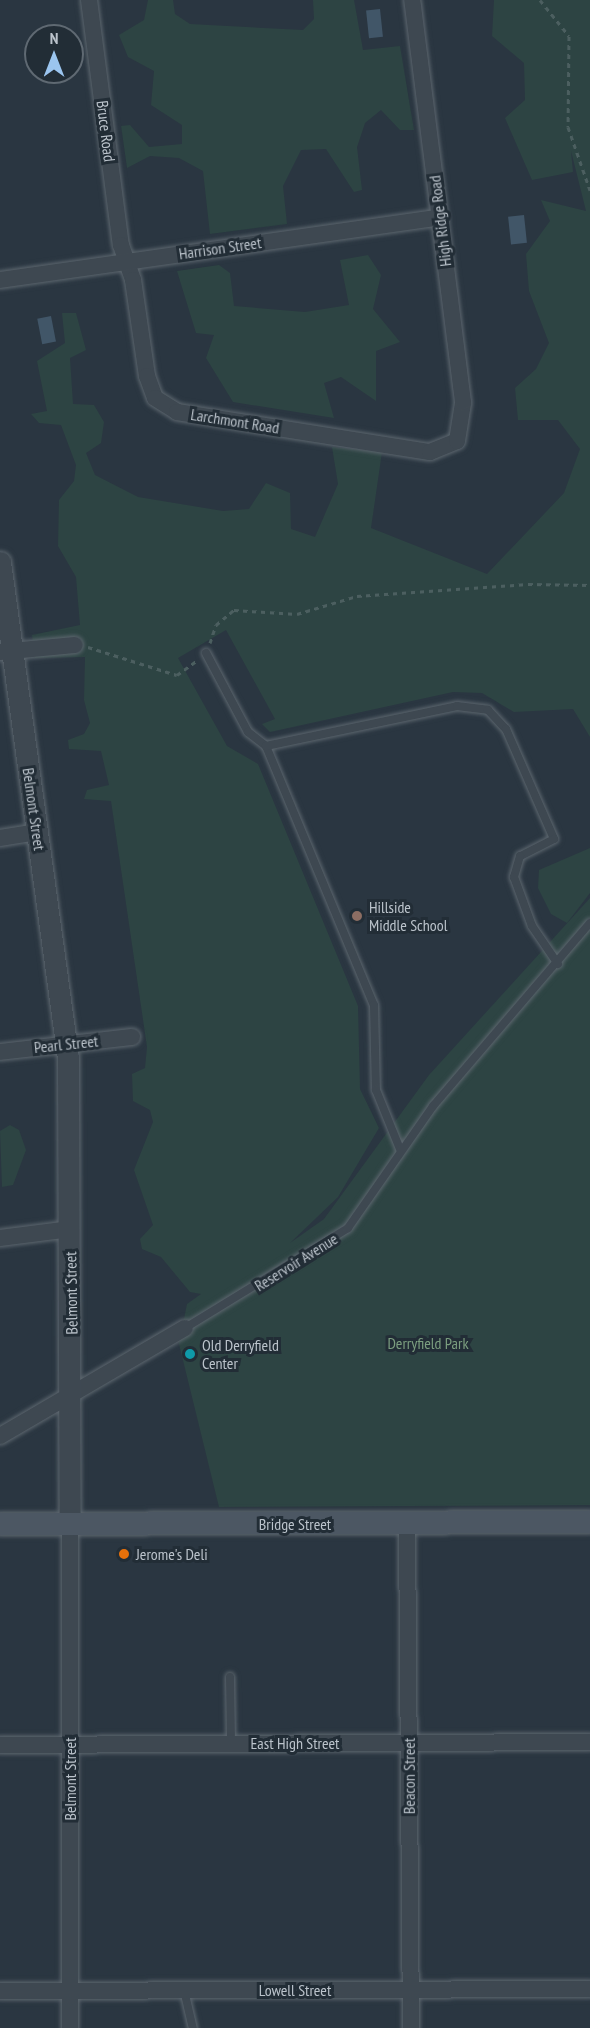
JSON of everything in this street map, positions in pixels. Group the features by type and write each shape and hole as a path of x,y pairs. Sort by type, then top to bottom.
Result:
{"main road":[{"name":"Bridge Street","path":"0,1524 590,1522"}],"street":[{"name":"Bruce Road","path":"89,0 126,261"},
{"name":"High Ridge Road","path":"412,0 462,385 457,441"},
{"name":"Harrison Street","path":"0,280 441,218"},
{"name":"Larchmont Road","path":"126,261 147,376 164,406 429,452 457,441"},
{"name":"Belmont Street","path":"0,562 6,652 37,832 66,1044 70,1229 77,1390 70,1525 70,2028"},
{"path":"6,652 75,645"},
{"path":"0,838 37,832"},
{"name":"Pearl Street","path":"0,1052 132,1037"},
{"path":"0,1238 70,1229"},
{"name":"Reservoir Avenue","path":"0,1436 185,1328"},
{"name":"Beacon Street","path":"407,1524 411,2028"},
{"name":"East High Street","path":"0,1745 590,1742"},
{"name":"Lowell Street","path":"0,1991 590,1989"}],"lane":[{"path":"206,653 248,732 266,746 374,1005 374,1082 400,1149"},
{"path":"266,746 457,706 488,710 506,729 554,839 520,856 514,871 532,926 558,964"},
{"name":"Reservoir Avenue","path":"185,1328 334,1241 360,1214 400,1149 558,964 590,923"},
{"path":"231,1677 231,1743"},
{"path":"184,1990 193,2028"}],"path":[{"path":"540,0 568,36 568,127 590,190"},
{"path":"75,645 177,675 206,653 216,625 234,610 297,614 357,596 528,584 590,585"}],"green space":[{"path":"148,0 173,0 175,14 190,24 303,30 314,19 313,0 354,0 363,50 400,46 414,130 400,130 381,110 365,123 357,147 362,190 354,192 326,149 301,150 283,186 287,224 210,234 203,171 179,158 150,156 127,168 121,126 130,125 149,147 182,144 182,125 151,105 154,71 128,57 119,35 144,20"},
{"name":"Derryfield Park","path":"494,0 590,0 590,737 573,709 514,712 482,693 453,692 270,732 262,724 275,719 226,630 178,658 227,746 258,764 358,1006 360,1089 379,1128 338,1197 290,1243 324,1219 429,1075 590,898 590,1505 219,1507 179,1344 187,1304 201,1294 190,1292 161,1257 142,1249 140,1239 153,1225 134,1170 153,1122 150,1110 133,1101 132,1074 145,1068 147,1047 111,801 84,799 87,790 109,785 101,751 69,749 68,740 84,734 90,723 84,700 85,657 35,658 32,635 80,625 76,577 58,546 59,500 74,481 76,465 61,425 39,423 31,414 47,411 37,361 65,343 62,313 76,313 86,350 70,358 73,404 94,405 104,422 101,443 86,453 95,475 138,497 223,511 249,509 266,483 290,493 291,529 315,537 338,484 332,447 382,452 371,528 487,574 564,493 580,449 558,420 518,420 515,388 536,369 549,343 529,291 526,254 550,221 541,200 586,211 571,151 573,172 532,180 505,118 525,100 524,63 492,36"},
{"path":"368,255 381,275 373,309 400,342 376,351 376,401 341,377 324,383 334,418 233,402 206,358 214,335 196,333 177,271 219,265 230,273 234,306 305,312 349,305 340,260"},
{"path":"590,848 590,893 567,923 551,914 538,888 539,870"},
{"path":"10,1125 19,1130 26,1150 13,1185 2,1187 0,1131"}],"water":[{"path":"380,9 383,37 369,38 366,10"},
{"path":"524,215 527,243 511,245 508,217"},
{"path":"51,316 56,342 42,344 37,319"}],"place":[{"name":"Hillside Middle School","path":"357,916"},
{"name":"Old Derryfield Center","path":"190,1354"},
{"name":"Jerome's Deli","path":"124,1554"}]}
